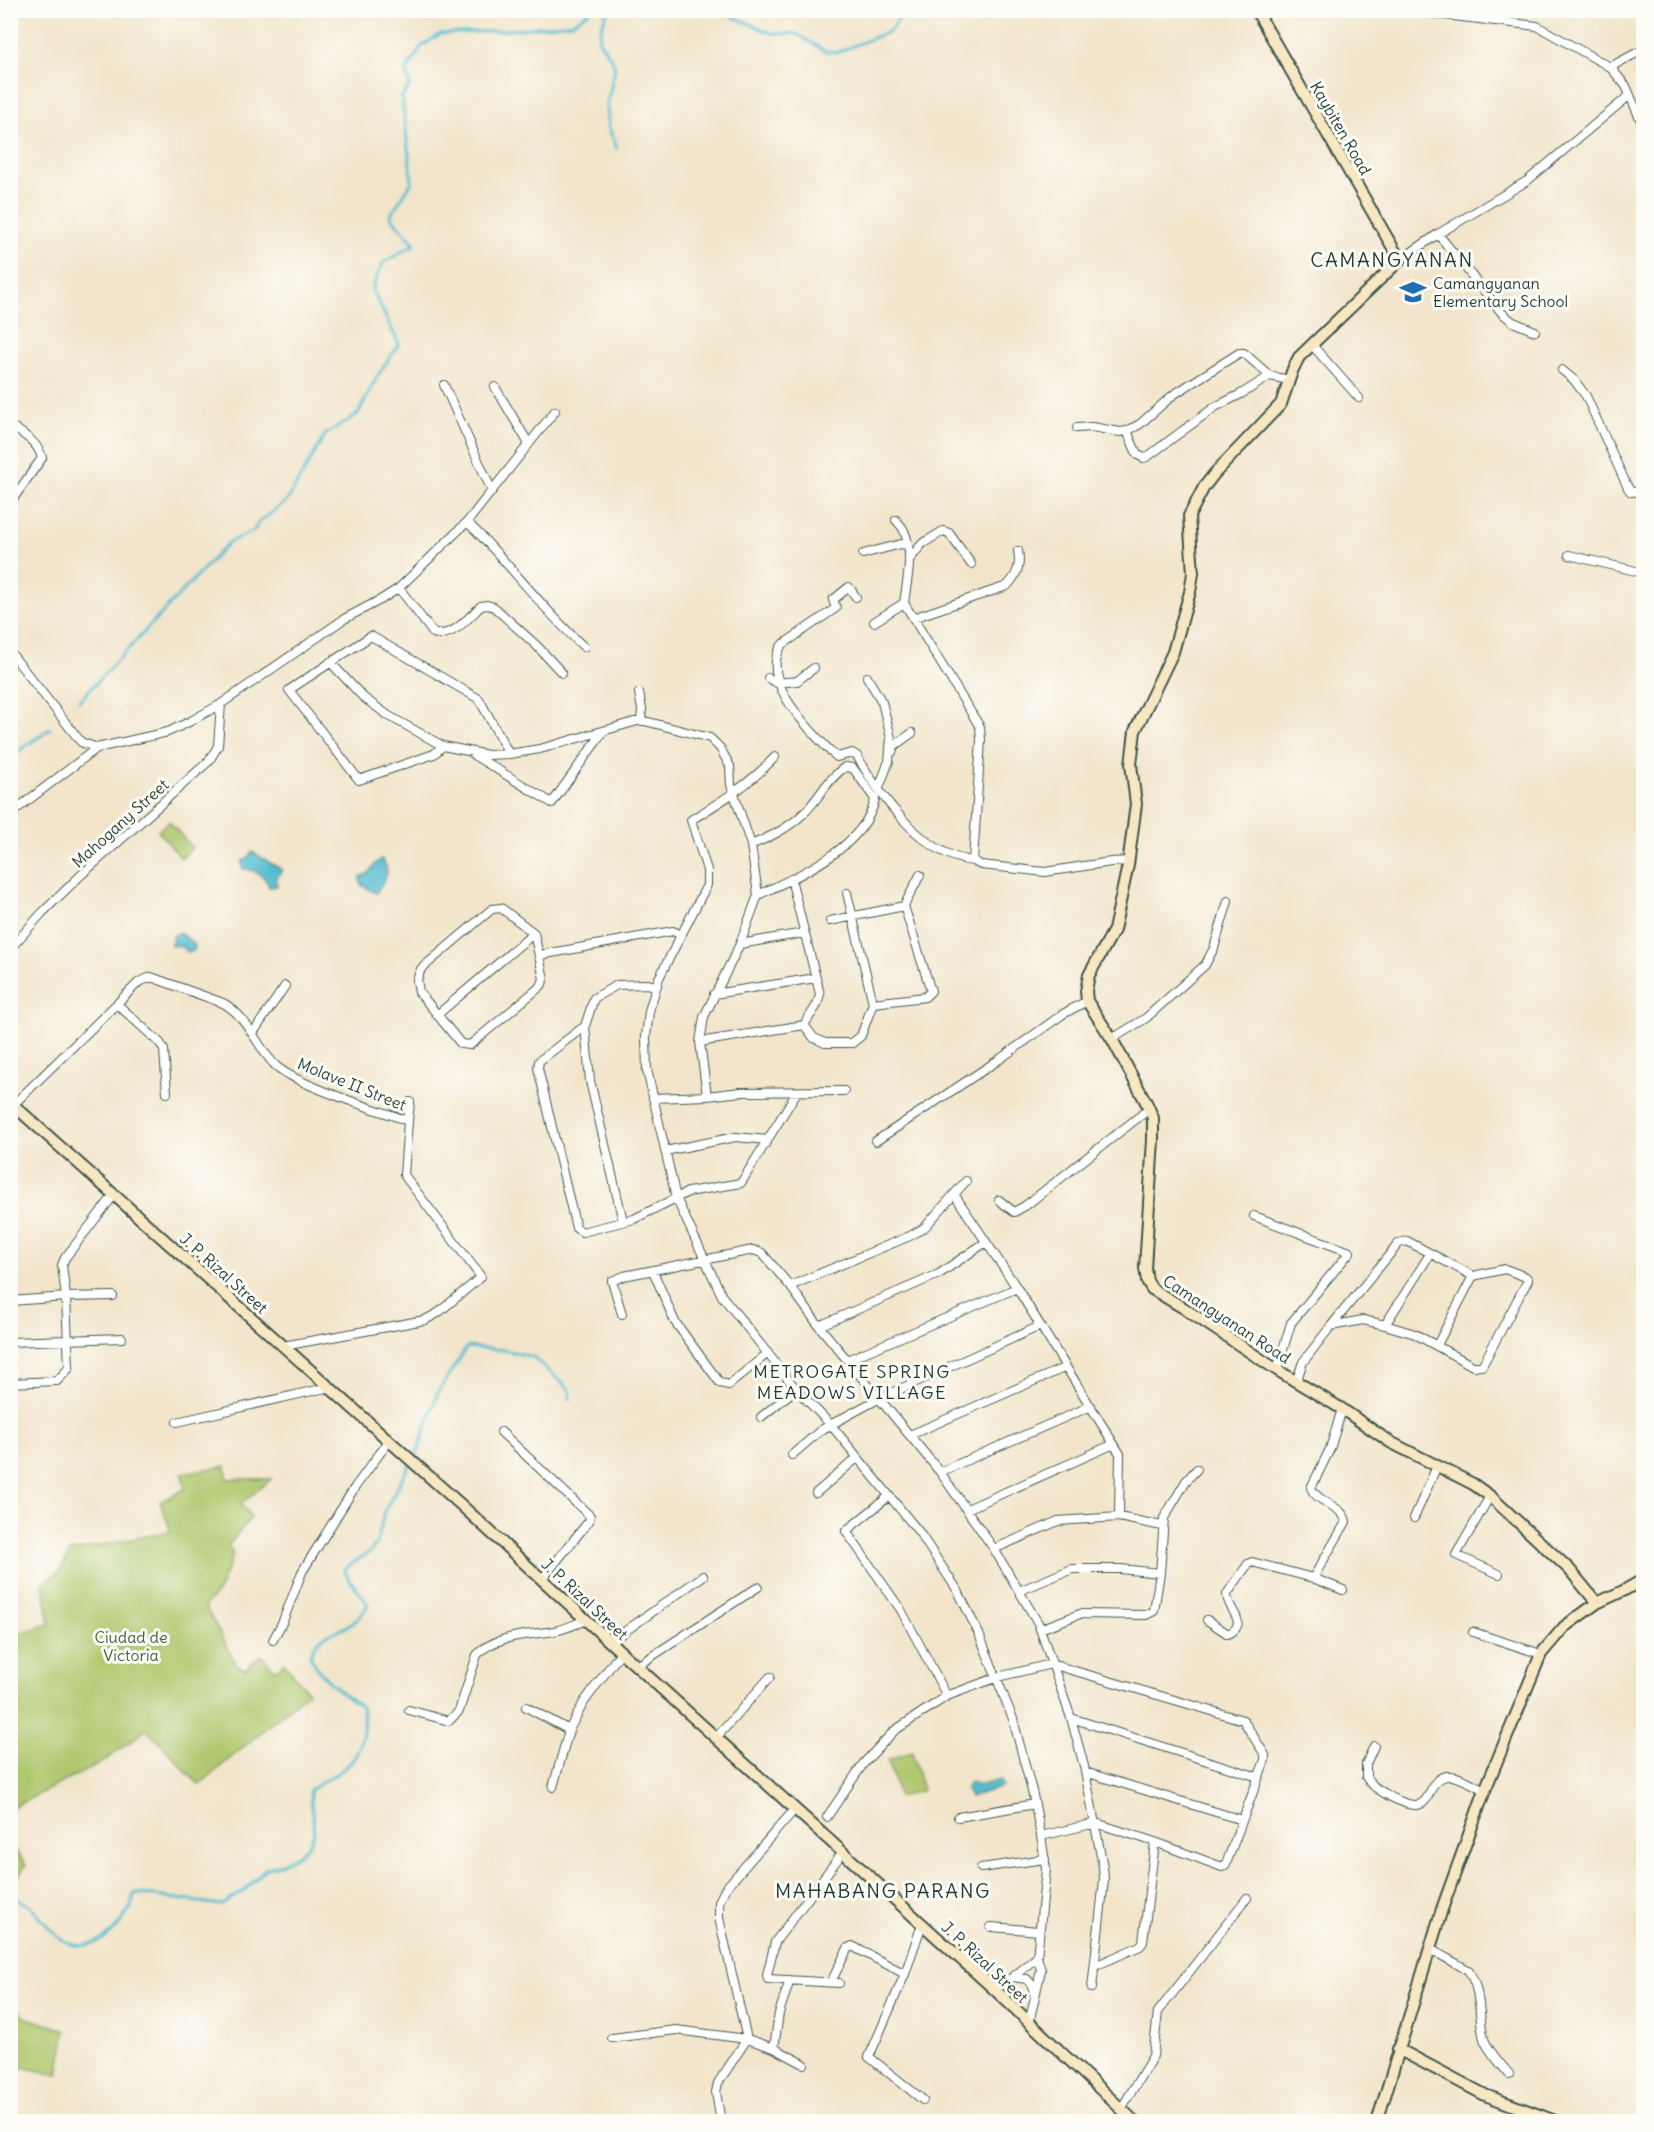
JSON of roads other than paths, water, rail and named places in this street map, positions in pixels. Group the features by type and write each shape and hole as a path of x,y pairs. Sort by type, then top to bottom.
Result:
{"street":[{"name":"Kaybiten Road","path":"1256,10 1400,260"},
{"path":"1402,10 1537,26 1610,67 1626,86 1644,128"},
{"path":"1610,67 1644,49"},
{"path":"876,1142 1063,1014 1087,1001 1089,975 1114,930 1128,861 1136,804 1131,748 1135,731 1173,652 1190,592 1193,573 1189,516 1204,488 1281,404 1288,380 1299,357 1400,260 1438,234 1527,181 1630,95"},
{"path":"1438,234 1502,313 1513,322 1535,331"},
{"path":"1312,345 1359,398"},
{"path":"1077,428 1092,427 1127,431 1140,424 1173,395 1239,353 1244,353 1270,376 1288,380"},
{"path":"1562,370 1574,380 1586,396 1628,488 1631,492 1644,491"},
{"path":"1127,431 1137,454 1143,458 1147,457 1207,412 1270,376"},
{"path":"444,385 492,491"},
{"path":"495,387 529,444"},
{"path":"10,814 97,748 168,732 221,704 344,619 399,588 468,521 555,411"},
{"path":"10,425 40,449 42,458 10,503"},
{"path":"896,520 904,531 909,561 904,603 980,727 973,861"},
{"path":"468,521 548,613 584,647"},
{"path":"909,561 914,551 943,531 949,533 971,564"},
{"path":"863,554 901,544 907,545"},
{"path":"913,618 1007,586 1015,577 1020,563 1018,551"},
{"path":"1569,555 1644,573"},
{"path":"856,597 849,587 833,600 836,608 782,645 777,652 777,683 783,695 831,752 837,757 852,753 857,756 916,834 932,847 981,865 1045,872 1128,861"},
{"path":"399,588 433,633 440,635 451,632 481,606 494,607 537,646 562,673"},
{"path":"874,622 904,603"},
{"path":"443,746 434,754 359,780 289,690 371,636 479,699 509,754"},
{"path":"10,652 81,742 97,748"},
{"path":"330,662 364,698 443,746 488,755 509,754 540,749 641,720 710,738 720,748 730,766 731,784 751,846 758,895 740,944 704,1017 700,1042 707,1096"},
{"path":"768,678 777,683 797,681 814,668"},
{"path":"867,677 882,702 891,738 889,761 870,776"},
{"path":"639,693 642,709 641,720"},
{"name":"Mahogany Street","path":"10,949 42,913 80,876 209,761 218,746 221,704"},
{"path":"467,751 552,803 603,732"},
{"path":"879,788 894,746 912,733"},
{"path":"775,757 735,794 691,820 707,870 707,885 659,978 649,1011 646,1037 647,1070 676,1198 722,1296 796,1389 831,1425 919,1532 958,1591 998,1677 1020,1743 1035,1804 1045,1859 1044,1897 1037,1957 1041,1970 1029,2023"},
{"path":"751,846 780,832 804,813 837,772 845,767 853,768 875,799 872,810 856,834 826,859 758,895"},
{"path":"873,1003 925,997 931,991 904,906 920,875"},
{"path":"700,1042 804,1025 817,1005 820,994 791,879"},
{"path":"804,1025 814,1038 825,1043 852,1043 861,1036 873,1003 847,893"},
{"path":"1112,1039 1146,1018 1205,965 1214,948 1228,901"},
{"path":"830,921 904,906"},
{"path":"501,908 534,933 540,955 544,979 542,986 470,1045 461,1044 419,992 417,980 421,969 492,909 501,908"},
{"path":"540,955 672,931 681,935"},
{"path":"437,1015 534,933"},
{"path":"740,944 804,933"},
{"name":"Molave II Street","path":"12,1105 139,982 151,977 234,1009 273,1064 284,1072 312,1085 408,1121 406,1178 481,1277 438,1313 424,1320 283,1346"},
{"path":"714,994 816,978"},
{"path":"623,1221 590,1081 585,1026 594,998 617,985 657,986"},
{"path":"253,1033 285,986"},
{"name":"Camangyanan Road","path":"1087,1001 1112,1039 1153,1118 1145,1268 1147,1281 1152,1289 1182,1306 1390,1442 1473,1484 1490,1496 1569,1569 1597,1603"},
{"path":"117,1004 160,1043 164,1050 167,1093"},
{"path":"585,1026 539,1061 538,1068 576,1228 582,1232 634,1219 688,1192 741,1183 797,1092"},
{"path":"653,1098 741,1092 844,1091"},
{"path":"408,1121 410,1101"},
{"name":"J. P. Rizal Street","path":"12,1105 423,1471 993,1988 1135,2121"},
{"path":"999,1200 1014,1212 1020,1209 1149,1109"},
{"path":"665,1151 736,1137 767,1140"},
{"path":"790,1286 924,1228 966,1181"},
{"path":"954,1194 1017,1288 1120,1454 1119,1517"},
{"path":"10,1383 57,1381 69,1368 66,1297 62,1265 114,1195"},
{"path":"1254,1216 1350,1252 1291,1323 1277,1370"},
{"path":"1296,1382 1303,1362 1331,1326 1399,1243 1407,1241 1473,1276 1505,1269 1526,1277 1528,1280 1482,1366 1473,1365 1415,1334 1385,1325 1363,1320 1331,1326"},
{"path":"819,1326 939,1274 986,1242"},
{"path":"622,1314 612,1281 624,1276 753,1250 762,1253 878,1399 940,1472 967,1509 994,1549 1040,1629 1071,1718 1086,1772 1104,1880 1092,1988"},
{"path":"1385,1325 1430,1254"},
{"path":"653,1271 675,1322 720,1383 729,1385 768,1353"},
{"path":"1437,1345 1473,1276"},
{"path":"847,1360 1017,1288"},
{"path":"10,1301 112,1296"},
{"path":"792,1455 821,1430 878,1399 1040,1326"},
{"path":"10,1342 122,1338"},
{"path":"910,1435 1066,1367"},
{"path":"177,1422 330,1387"},
{"path":"760,1417 796,1389"},
{"path":"940,1472 1091,1406"},
{"path":"1313,1578 1346,1522 1344,1515 1313,1494 1311,1488 1330,1449 1342,1409"},
{"path":"501,1432 590,1516 589,1521 542,1579"},
{"path":"273,1640 302,1572 355,1487 389,1441"},
{"path":"967,1509 1114,1444"},
{"path":"816,1493 857,1458"},
{"path":"1414,1518 1437,1466"},
{"path":"1040,1629 1080,1614 1146,1615 1154,1611 1164,1518 1186,1480 1197,1469"},
{"path":"1490,1496 1456,1555 1499,1574"},
{"path":"888,1497 846,1531 902,1610 947,1696"},
{"path":"994,1549 1058,1521 1119,1517 1162,1526"},
{"path":"1207,1620 1228,1634 1233,1630 1238,1622 1226,1599 1227,1593 1248,1564 1252,1562 1313,1578 1343,1590"},
{"path":"1019,1591 1071,1569 1160,1572"},
{"path":"610,1642 703,1576"},
{"path":"1377,2121 1442,1910 1485,1790 1541,1654 1564,1627 1597,1603 1644,1579"},
{"path":"637,1666 758,1587"},
{"path":"409,1710 449,1721 459,1711 477,1655 482,1649 491,1644 536,1633 555,1631 586,1620"},
{"path":"1473,1632 1541,1654"},
{"path":"553,1787 569,1730 584,1702 621,1652"},
{"path":"827,1817 863,1764 894,1731 947,1696 998,1677 1051,1664 1245,1721 1265,1756 1226,1864 1222,1867 1096,1823 1041,1836"},
{"path":"716,1738 770,1677"},
{"path":"526,1707 569,1730"},
{"path":"1071,1718 1258,1777"},
{"path":"1374,1746 1366,1764 1366,1777 1374,1787 1411,1806 1424,1802 1436,1784 1444,1777 1455,1777 1485,1790"},
{"path":"1086,1772 1242,1820"},
{"path":"958,1817 1035,1804"},
{"path":"720,2121 716,2092 718,2083 747,2039 719,1918 719,1902 724,1889 795,1809"},
{"path":"1095,1966 1142,1944 1155,1842"},
{"path":"843,1852 775,1942 767,1977 835,1983 848,1948 852,1946 905,1974"},
{"path":"981,1868 1045,1859"},
{"path":"1121,2109 1153,2056 1158,2012 1247,1898"},
{"path":"922,1924 905,1974 869,2057 923,2100"},
{"path":"991,1927 1040,1931"},
{"path":"1430,1949 1468,1970 1472,1975 1486,2043 1509,2074"},
{"path":"993,1988 1013,1977 1037,1957"},
{"path":"1013,1977 1028,1979 1034,1996"},
{"path":"774,2048 779,2013 790,1980"},
{"path":"612,2038 676,2030 747,2039 774,2048 804,2064"},
{"path":"1398,2049 1485,2094 1558,2121"}],"water":[{"path":"252,852 282,870 276,879 277,886 269,887 266,880 259,874 243,869 242,861 247,859"},
{"path":"381,859 387,871 376,893 361,885 360,878 369,873"},
{"path":"179,933 195,945 194,951 188,952 182,947 171,945 173,936"},
{"path":"1000,1780 1002,1787 970,1797 966,1790 967,1785 971,1782 978,1786"}],"waterway":[{"path":"79,701 229,542 254,531 258,523 287,501 325,435 358,414 377,377 399,344 372,289 383,263 415,244 390,216 412,182 402,97 410,85 406,72 421,47 440,34 512,30 572,23 592,10"},
{"path":"608,10 599,41 615,68 607,105 609,129 617,148"},
{"path":"718,10 771,33 797,34 825,51 838,52 890,31 904,12 909,10"},
{"path":"10,757 50,729"},
{"path":"414,1458 438,1392 467,1347 504,1350 533,1357 570,1390 570,1399"},
{"path":"10,1900 20,1900 29,1906 65,1942 77,1946 91,1944 106,1937 115,1929 129,1911 134,1893 222,1905 246,1889 265,1869 299,1854 308,1846 314,1833 310,1790 351,1762 356,1755 363,1730 361,1706 332,1684 310,1656 319,1641 355,1621 368,1605 344,1569 371,1551 377,1543 384,1512 410,1464"}],"place":[{"name":"Camangyanan Elementary School","path":"1413,292"}],"district":[{"name":"CAMANGYANAN","path":"1392,260"},
{"name":"METROGATE SPRING MEADOWS VILLAGE","path":"852,1382"},
{"name":"MAHABANG PARANG","path":"883,1891"}],"park label":[{"name":"Ciudad de Victoria","path":"131,1646"}]}
